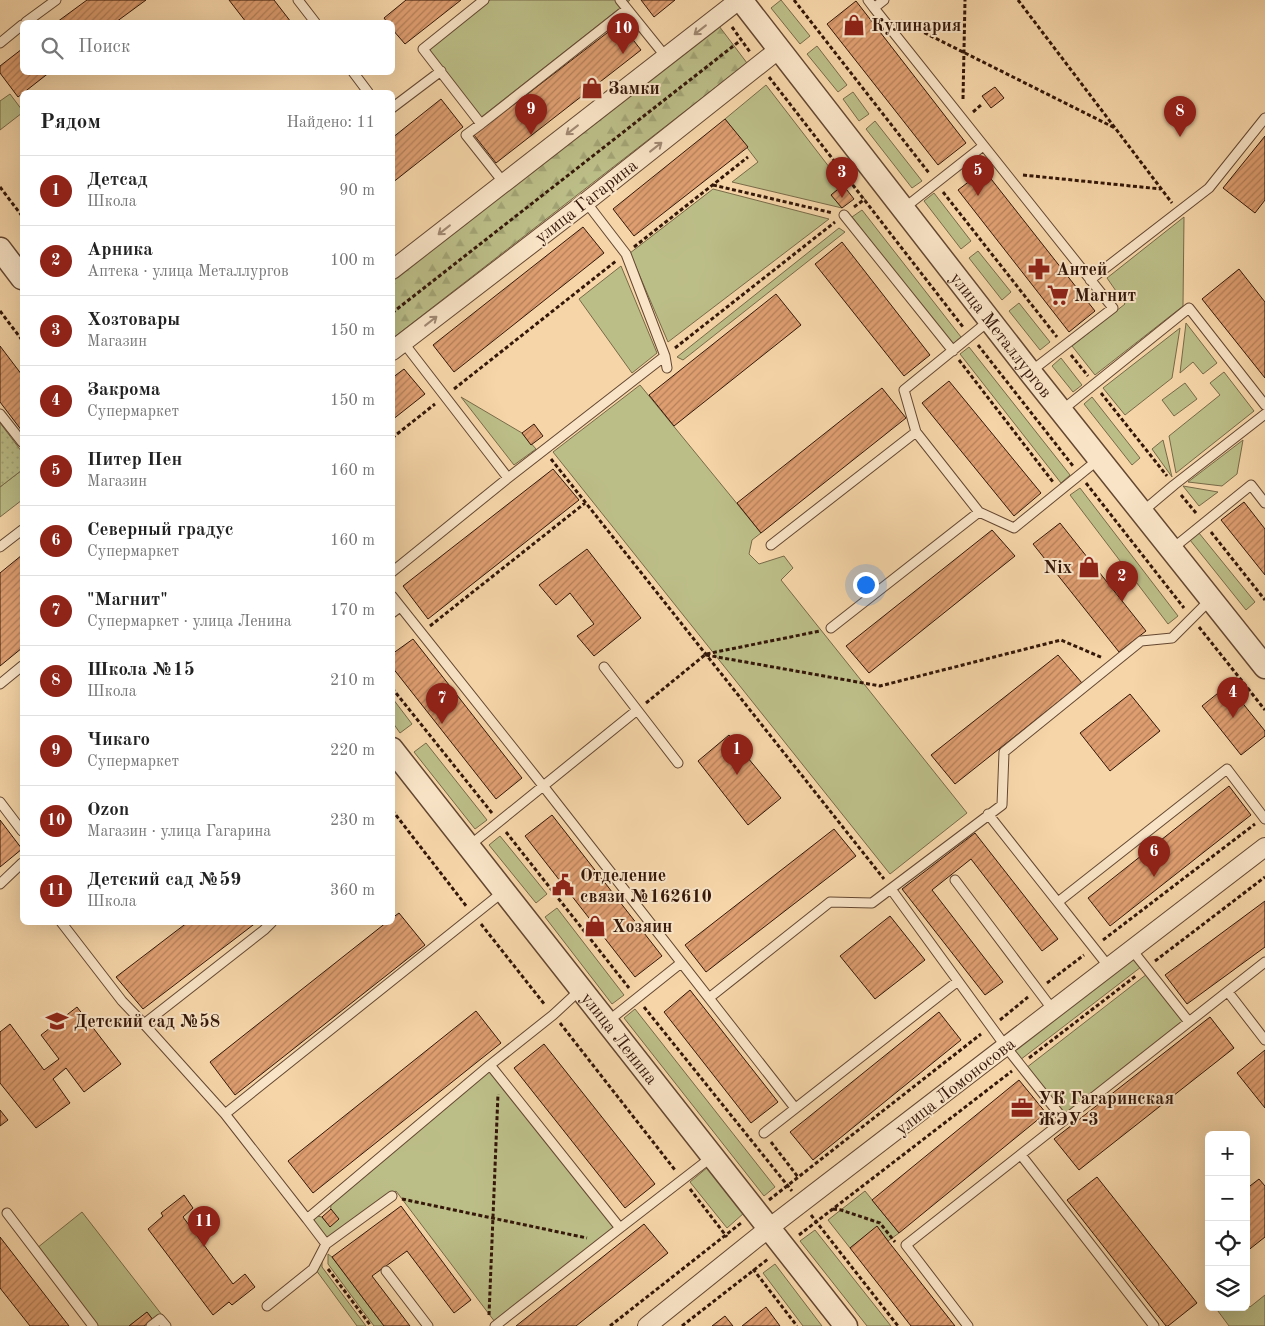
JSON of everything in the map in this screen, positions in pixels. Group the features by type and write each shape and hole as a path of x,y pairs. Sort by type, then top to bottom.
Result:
{"street":[{"path":"395,268 740,0"},
{"name":"улица Металлургов","path":"740,0 1030,372 1265,667"},
{"name":"улица Гагарина","path":"398,347 586,202 778,50"},
{"path":"0,249 20,275"},
{"name":"улица Ленина","path":"395,752 846,1326"},
{"name":"улица Ломоносова","path":"647,1326 769,1228 1265,847"}],"lane":[{"path":"29,20 56,0"},
{"path":"298,0 313,20"},
{"path":"481,124 424,49 484,0"},
{"path":"620,0 666,57"},
{"path":"868,0 1113,308 1030,372"},
{"path":"874,8 884,0"},
{"path":"504,182 466,135 627,9"},
{"path":"0,42 20,27"},
{"path":"395,106 441,71"},
{"path":"354,75 366,90"},
{"path":"1090,280 1209,188 1265,118"},
{"path":"902,209 983,146"},
{"path":"586,202 626,254 665,356 667,368"},
{"path":"844,215 952,352"},
{"path":"1061,411 1189,308 1265,405"},
{"path":"990,320 904,390 916,432 979,512 1014,528 1100,458"},
{"path":"398,347 445,396 508,478"},
{"path":"395,570 508,478 665,356"},
{"path":"0,414 20,439"},
{"path":"1141,512 1174,484 1265,414"},
{"path":"771,545 916,432"},
{"path":"1172,549 1251,485 1265,502"},
{"path":"831,628 979,512"},
{"path":"0,547 20,532"},
{"path":"395,600 795,1108"},
{"path":"709,998 830,902 872,903 1002,804 1004,752 1141,641 1172,638 1211,600"},
{"path":"395,611 400,607"},
{"path":"604,667 636,711 678,763"},
{"path":"0,684 20,668"},
{"path":"469,846 636,711"},
{"path":"1058,902 1227,769 1264,818"},
{"path":"0,802 20,828"},
{"path":"988,814 1110,967"},
{"path":"0,884 20,869"},
{"path":"955,880 1054,1010"},
{"path":"891,889 1006,1047 1064,1120"},
{"path":"225,1114 504,891"},
{"path":"63,925 122,1001 225,1114 326,1244"},
{"path":"144,1024 269,925"},
{"path":"1132,950 1189,1022"},
{"path":"968,1326 906,1245 1265,962"},
{"path":"607,1022 681,963"},
{"path":"764,1133 958,980"},
{"path":"307,1219 582,989"},
{"path":"1228,992 1265,1040"},
{"path":"490,1065 620,1228"},
{"path":"1021,1155 1154,1326"},
{"path":"495,1326 713,1156"},
{"path":"267,1306 313,1269 326,1244 392,1196"},
{"path":"7,1214 94,1326"},
{"path":"386,1271 428,1326"},
{"path":"151,1326 160,1319 166,1326"}],"path":[{"path":"794,0 1064,347 1265,600"},
{"path":"962,120 966,0"},
{"path":"1018,0 1178,212"},
{"path":"874,8 964,51 1115,128"},
{"path":"721,14 864,200 1265,710"},
{"path":"395,310 741,40"},
{"path":"962,120 981,105"},
{"path":"395,436 748,157"},
{"path":"1005,173 1162,190"},
{"path":"712,185 844,215"},
{"path":"665,356 883,185"},
{"path":"0,187 20,213"},
{"path":"0,311 20,337"},
{"path":"952,352 1060,491"},
{"path":"544,450 891,889"},
{"path":"431,625 586,503"},
{"path":"636,711 706,654 831,628"},
{"path":"706,654 880,686 1061,640 1115,662"},
{"path":"395,814 797,1326"},
{"path":"610,1326 991,1026 1264,818"},
{"path":"682,1326 1265,878"},
{"path":"489,1316 498,1076"},
{"path":"764,1133 798,1177"},
{"path":"392,1196 603,1242"},
{"path":"833,1209 880,1223 898,1246 906,1245"},
{"path":"326,1244 324,1265 371,1326"}],"green space":[{"path":"490,0 630,0 480,118 428,50"},
{"path":"781,0 810,36 800,44 771,8"},
{"path":"719,26 747,63 395,336 395,278"},
{"path":"817,46 847,85 838,92 807,54"},
{"path":"766,85 843,185 831,195 842,208 732,182 758,162 725,119"},
{"path":"853,92 869,114 859,121 843,99"},
{"path":"10,94 20,107 20,115 0,130 0,101"},
{"path":"875,121 922,181 912,188 866,129"},
{"path":"713,189 829,219 668,342 630,253"},
{"path":"934,193 971,241 961,249 924,201"},
{"path":"862,210 961,337 952,345 852,217"},
{"path":"1184,217 1183,306 1095,375 1072,346 1125,304 1107,278"},
{"path":"839,228 845,232 683,360 677,357"},
{"path":"978,251 1011,292 1002,300 969,258"},
{"path":"621,266 657,353 632,373 579,299"},
{"path":"1019,303 1050,342 1040,350 1009,311"},
{"path":"1186,323 1217,363 1203,374 1193,362 1180,373"},
{"path":"1180,328 1172,378 1125,415 1103,388"},
{"path":"969,347 1070,475 1061,483 960,354"},
{"path":"1061,358 1082,385 1073,392 1052,366"},
{"path":"1224,372 1254,411 1176,473 1169,436 1220,395 1210,383"},
{"path":"1185,383 1197,399 1174,416 1162,400"},
{"path":"640,385 761,533 752,540 749,554 759,564 784,556 793,568 781,580 967,813 890,874 553,452"},
{"path":"461,397 522,433 536,449 514,465"},
{"path":"1092,397 1140,458 1132,465 1084,404"},
{"path":"0,423 20,449 20,472 0,487"},
{"path":"1163,440 1172,477 1152,449"},
{"path":"1243,440 1237,474 1222,486 1188,482"},
{"path":"20,472 20,502 0,517 0,487"},
{"path":"1183,486 1218,492 1199,506"},
{"path":"1080,488 1178,616 1168,624 1070,495"},
{"path":"1199,533 1255,602 1246,610 1190,540"},
{"path":"395,702 412,724 400,733 395,726"},
{"path":"426,743 487,820 475,829 414,752"},
{"path":"500,836 547,894 536,903 489,845"},
{"path":"557,908 624,995 612,1004 545,917"},
{"path":"1133,956 1141,967 1020,1060 1012,1050"},
{"path":"1147,974 1185,1021 1066,1117 1026,1068"},
{"path":"635,1009 775,1187 764,1196 624,1018"},
{"path":"489,1070 616,1228 495,1322 396,1191 327,1241 312,1220 317,1216 322,1217 330,1226 331,1202"},
{"path":"708,1167 744,1213 727,1228 690,1182"},
{"path":"865,1191 899,1233 888,1241 877,1227 850,1248 828,1220"},
{"path":"82,1212 162,1315 154,1321 147,1312 129,1326 97,1326 37,1248"},
{"path":"815,1230 891,1326 867,1326 800,1241"},
{"path":"328,1254 384,1326 374,1326 328,1264"},
{"path":"322,1257 322,1267 366,1326 357,1326 316,1270"},
{"path":"775,1264 822,1326 803,1326 763,1273"},
{"path":"1265,1295 1265,1326 1229,1326 1218,1311 1250,1311 1250,1307"}],"building":[{"path":"87,0 146,0 119,20 60,20"},
{"path":"229,0 274,0 289,20 244,20"},
{"path":"406,0 461,0 405,44 395,32 395,20 386,20 384,18"},
{"path":"641,0 675,0 654,17"},
{"path":"856,1 966,143 938,165 827,24"},
{"path":"620,23 641,50 496,163 474,135"},
{"path":"20,51 20,75 46,75 27,90 20,90 18,97 0,73 0,66"},
{"path":"995,87 1004,98 991,108 982,96"},
{"path":"441,99 463,127 395,181 395,136"},
{"path":"725,119 748,147 634,236 613,209"},
{"path":"1265,136 1265,200 1255,213 1223,188"},
{"path":"984,170 1095,311 1069,332 958,190"},
{"path":"843,185 854,199 842,208 831,195"},
{"path":"583,227 604,253 454,372 433,345"},
{"path":"842,242 930,355 904,376 815,264"},
{"path":"1239,269 1265,302 1265,378 1202,299"},
{"path":"776,294 801,325 674,426 649,395"},
{"path":"0,346 20,372 20,428 0,402"},
{"path":"404,369 425,394 395,418 395,376"},
{"path":"949,381 1041,493 1014,516 922,403"},
{"path":"882,388 906,418 761,533 737,503"},
{"path":"534,424 543,436 531,445 522,433"},
{"path":"553,469 579,500 428,619 403,586"},
{"path":"1244,502 1265,529 1265,575 1221,520"},
{"path":"1060,523 1146,631 1119,652 1033,544"},
{"path":"992,530 1015,556 869,673 846,646"},
{"path":"587,549 641,618 594,656 577,636 594,624 570,593 556,605 539,585"},
{"path":"20,557 20,650 0,666 0,573"},
{"path":"413,639 522,778 496,799 395,671 395,652"},
{"path":"1058,655 1082,683 955,784 931,755"},
{"path":"1228,685 1265,731 1265,736 1241,755 1202,706"},
{"path":"1130,694 1160,731 1110,771 1080,733"},
{"path":"729,735 781,798 748,825 698,761"},
{"path":"1229,786 1251,815 1110,926 1088,898"},
{"path":"552,815 662,956 635,977 525,836"},
{"path":"0,820 20,846 20,851 0,867"},
{"path":"834,829 856,856 706,972 685,945"},
{"path":"975,833 1058,939 1042,951 971,859 932,890 1003,982 985,995 902,889"},
{"path":"1265,901 1265,947 1187,1004 1165,975"},
{"path":"399,913 425,945 235,1095 210,1062 383,925 395,925 395,916"},
{"path":"890,916 925,960 875,999 840,956"},
{"path":"184,925 253,925 143,1009 116,977"},
{"path":"690,990 778,1102 751,1123 664,1012"},
{"path":"77,1007 121,1064 84,1092 66,1068 53,1079 70,1103 36,1128 0,1083 0,1032 10,1024 44,1070 59,1059 41,1035"},
{"path":"476,1011 501,1043 313,1193 288,1161"},
{"path":"939,1012 961,1040 813,1160 790,1132"},
{"path":"1210,1017 1234,1048 1079,1170 1054,1139"},
{"path":"544,1044 655,1184 625,1208 514,1068"},
{"path":"1265,1050 1265,1108 1237,1073"},
{"path":"1019,1080 1046,1113 899,1233 872,1200"},
{"path":"0,1110 8,1120 0,1126"},
{"path":"1097,1177 1197,1303 1168,1326 1166,1326 1067,1200"},
{"path":"1259,1179 1265,1186 1265,1237 1250,1249 1250,1221 1250,1186"},
{"path":"184,1195 193,1208 183,1217 233,1284 245,1274 255,1287 232,1305 229,1302 213,1315 148,1229 163,1216 161,1213"},
{"path":"401,1206 471,1300 454,1313 407,1251 372,1276 410,1326 384,1326 332,1257"},
{"path":"331,1209 339,1219 330,1227 322,1217"},
{"path":"644,1224 668,1253 576,1326 516,1326"},
{"path":"877,1226 955,1326 911,1326 850,1248"},
{"path":"0,1237 69,1326 30,1326 0,1288"},
{"path":"766,1307 780,1326 742,1326"},
{"path":"147,1312 153,1320 144,1326 129,1326"},
{"path":"725,1316 733,1326 712,1326"}],"place":[{"name":"Кулинария","path":"854,25"},
{"name":"Ozon","path":"623,54"},
{"name":"Замки","path":"592,88"},
{"name":"Чикаго","path":"531,135"},
{"name":"Школа №15","path":"1180,137"},
{"name":"Питер Пен","path":"978,196"},
{"name":"Хозтовары","path":"842,198"},
{"name":"Антей","path":"1039,269"},
{"name":"Магнит","path":"1058,295"},
{"name":"Nix","path":"1089,567"},
{"name":"Арника","path":"1122,602"},
{"name":"Закрома","path":"1233,718"},
{"name":"\"Магнит\"","path":"442,724"},
{"name":"Детсад","path":"737,775"},
{"name":"Северный градус","path":"1154,877"},
{"name":"Отделение связи №162610","path":"563,885"},
{"name":"Хозяин","path":"595,926"},
{"name":"Детский сад №58","path":"57,1021"},
{"name":"УК Гагаринская ЖЭУ-3","path":"1022,1108"},
{"name":"Детский сад №59","path":"204,1247"}]}
